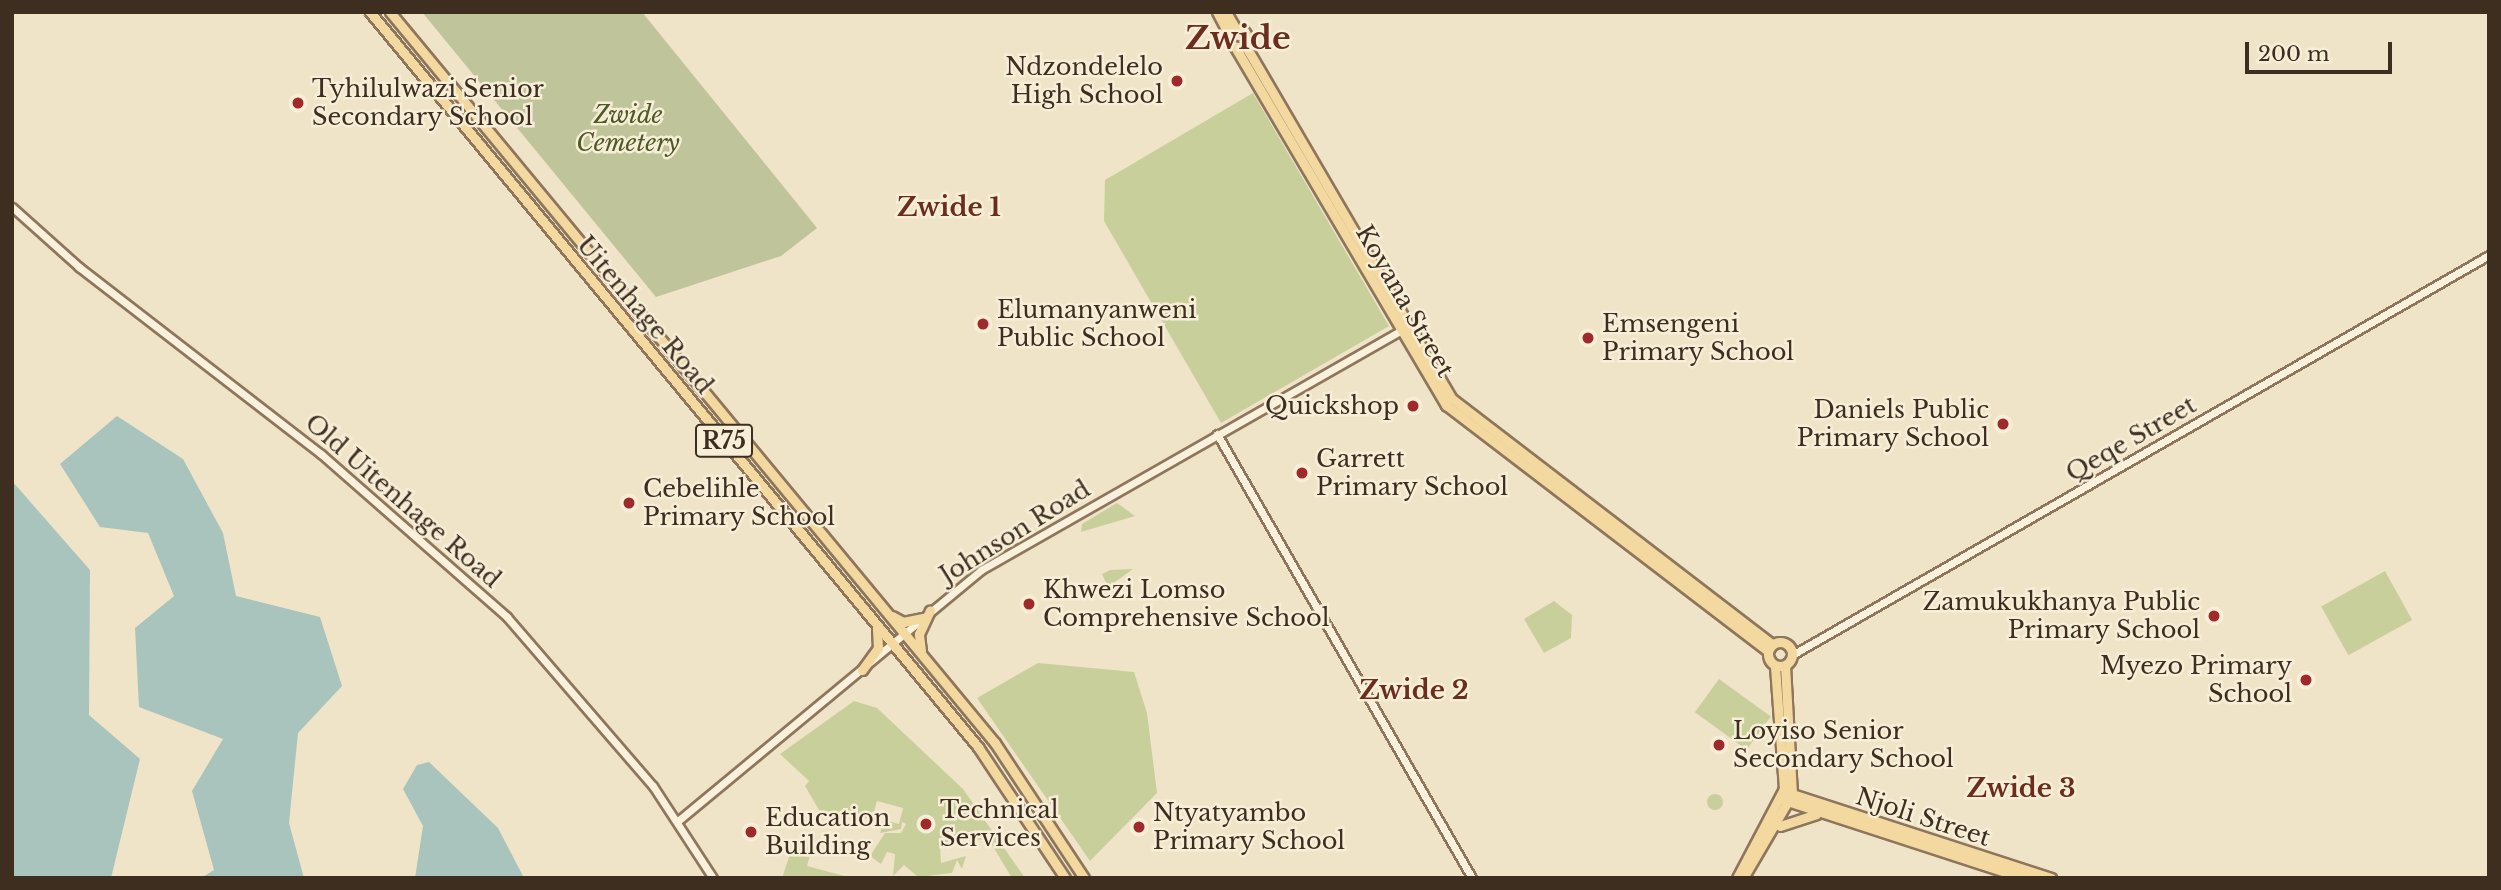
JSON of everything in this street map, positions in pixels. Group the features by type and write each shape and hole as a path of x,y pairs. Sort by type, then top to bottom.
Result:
{"main road":[{"name":"Uitenhage Road","path":"370,12 1010,789 1065,878"},
{"name":"Uitenhage Road","path":"390,12 1021,775 1084,878"},
{"name":"Koyana Street","path":"1217,12 1232,32 1403,329 1460,407 1770,647 1786,643 1792,655"},
{"name":"Koyana Street","path":"1226,12 1232,32"},
{"name":"Koyana Street","path":"1232,32 1245,33 1240,46"},
{"path":"921,654 919,634 930,610"},
{"path":"887,614 903,622 922,618"},
{"path":"862,670 878,648 877,626"},
{"path":"1737,878 1786,797 1775,665 1770,647"},
{"path":"1743,878 1779,827 1793,776 1786,664 1792,655"},
{"path":"1775,665 1786,664"},
{"path":"1793,776 1812,801"},
{"name":"Njoli Street","path":"1786,797 1812,801 2051,878"},
{"name":"Njoli Street","path":"1786,797 1821,813 2024,878"},
{"path":"1779,827 1821,813"}],"street":[{"name":"Old Uitenhage Road","path":"12,206 79,267 321,454 480,592 547,661 678,820 713,878"},
{"name":"Qeqe Street","path":"1792,655 2489,255"},
{"name":"Johnson Road","path":"678,820 892,645 930,610 992,563 1403,329"},
{"path":"1217,434 1472,878"}],"green space":[{"name":"Zwide Cemetery","path":"422,12 642,12 817,228 781,256 656,297"},
{"path":"1253,93 1389,326 1221,423 1104,221 1105,180"},
{"path":"1117,503 1135,516 1081,532 1082,524"},
{"path":"1133,569 1108,587 1102,574 1110,570"},
{"path":"2385,571 2412,620 2348,655 2321,606"},
{"path":"1554,601 1572,615 1571,638 1544,653 1524,619"},
{"path":"1038,663 1134,672 1147,713 1157,793 1090,861 977,698"},
{"path":"1719,679 1771,717 1747,750 1695,712"},
{"path":"854,701 877,708 963,789 1025,878 1012,878 989,840 966,839 965,832 940,846 941,863 966,856 962,869 957,860 952,873 918,877 904,865 893,876 895,854 887,852 881,864 870,856 885,833 901,833 906,824 902,822 901,829 880,833 884,820 899,824 903,808 877,801 872,819 819,810 805,786 809,781 780,754"},
{"path":"1715,794 1721,796 1721,808 1715,810 1709,808 1707,802 1709,796"},
{"path":"805,846 812,848 807,866 852,878 782,878 790,854"}],"water":[{"path":"117,416 183,459 223,533 236,596 320,617 342,686 298,733 289,823 304,878 201,878 214,870 192,791 223,739 139,707 135,628 174,596 148,533 100,527 60,464"},
{"path":"12,481 90,570 89,715 140,759 111,878 12,878"},
{"path":"429,762 498,828 524,878 415,878 423,826 403,789 417,765"}],"place":[{"name":"Ndzondelelo High School","path":"1177,81"},
{"name":"Tyhilulwazi Senior Secondary School","path":"298,103"},
{"name":"Elumanyanweni Public School","path":"983,324"},
{"name":"Emsengeni Primary School","path":"1588,338"},
{"name":"Quickshop","path":"1413,406"},
{"name":"Daniels Public Primary School","path":"2003,424"},
{"name":"Garrett Primary School","path":"1302,473"},
{"name":"Cebelihle Primary School","path":"629,503"},
{"name":"Khwezi Lomso Comprehensive School","path":"1029,604"},
{"name":"Zamukukhanya Public Primary School","path":"2214,616"},
{"name":"Myezo Primary School","path":"2306,680"},
{"name":"Loyiso Senior Secondary School","path":"1719,745"},
{"name":"Technical Services","path":"926,824"},
{"name":"Ntyatyambo Primary School","path":"1139,827"},
{"name":"Education Building","path":"751,832"}],"district":[{"name":"Zwide","path":"1238,38"},
{"name":"Zwide 1","path":"949,208"},
{"name":"Zwide 2","path":"1414,691"},
{"name":"Zwide 3","path":"2021,789"}]}
